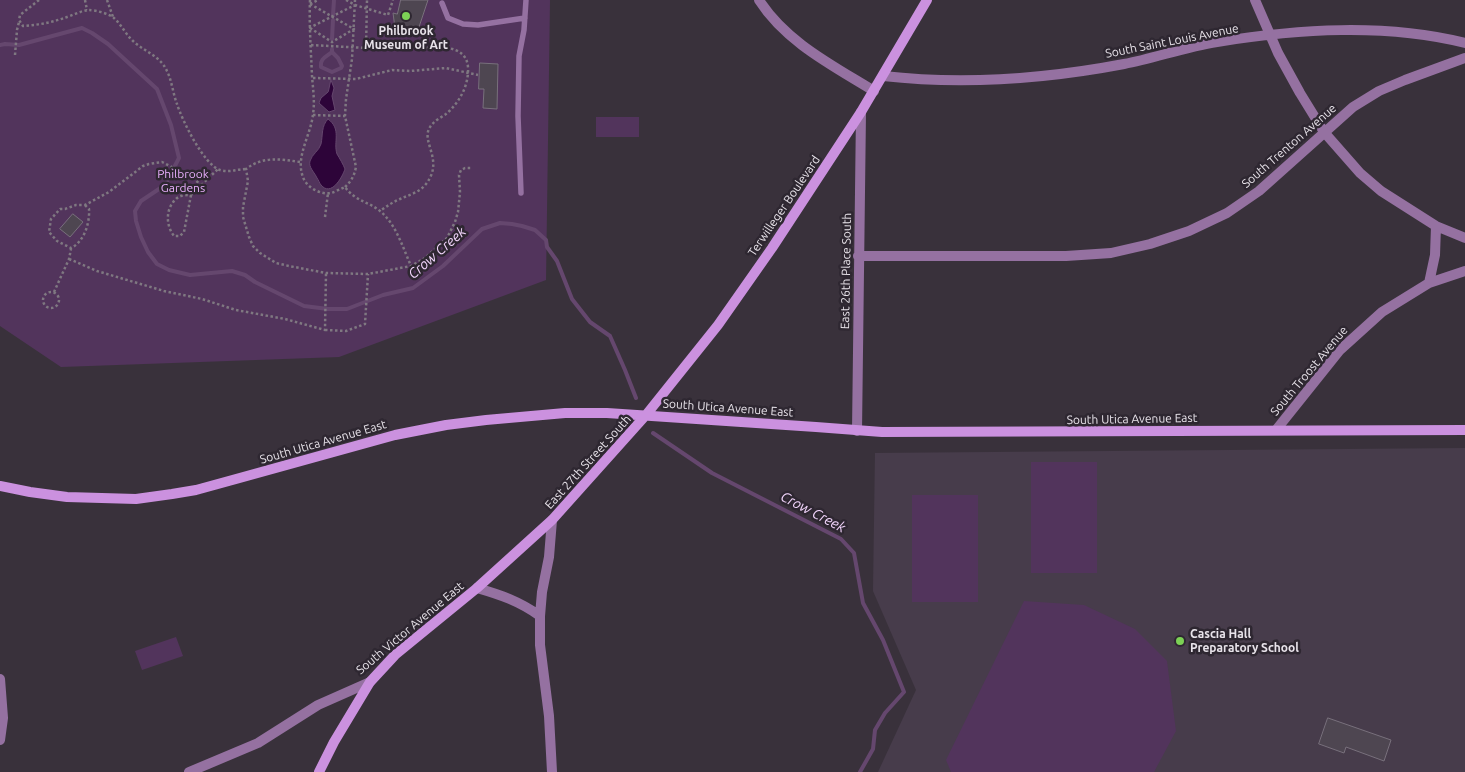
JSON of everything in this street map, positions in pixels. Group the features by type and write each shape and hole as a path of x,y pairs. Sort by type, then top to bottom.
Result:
{"street":[{"path":"759,0 781,28 795,40 814,55 874,91"},
{"name":"Terwilleger Boulevard","path":"646,415 718,325 772,248 861,112 927,0"},
{"path":"1255,0 1278,53 1300,93 1324,132 1360,173 1381,191 1436,226 1465,238"},
{"name":"South Saint Louis Avenue","path":"883,76 909,79 985,80 1083,71 1126,64 1216,42 1317,32 1376,31 1439,37 1465,43"},
{"name":"South Trenton Avenue","path":"858,256 1066,256 1111,253 1150,244 1188,231 1227,213 1259,192 1353,107 1379,91 1465,58"},
{"name":"East 26th Place South","path":"857,430 861,112"},
{"path":"1429,284 1435,255 1436,226"},
{"name":"South Troost Avenue","path":"1276,430 1340,350 1357,333 1382,312 1429,284 1465,271"},
{"name":"South Utica Avenue East","path":"0,486 67,497 136,498 196,490 373,440 446,425 565,413 646,415 816,426 874,432 1465,430"},
{"name":"East 27th Street South","path":"552,772 550,716 540,645 540,616 542,592 549,557 552,520 646,415"},
{"name":"South Victor Avenue East","path":"189,772 258,743 318,706 370,682 395,655 477,588 552,520"},
{"path":"477,588 525,605 540,616"},
{"path":"0,679 3,718 0,740"},
{"path":"319,772 334,742 370,682"}],"lane":[{"path":"521,193 518,116 519,56 524,30 526,0"},
{"path":"442,3 448,18 463,24 478,25 525,18"}],"path":[{"path":"15,55 20,14 38,0"},
{"path":"85,0 87,10"},
{"path":"108,0 113,17 137,46 161,61 167,71 177,106 186,125 205,158 218,169 232,172 238,169 246,169 254,163 269,159 300,162"},
{"path":"310,2 318,0"},
{"path":"346,0 354,5 388,15 393,0"},
{"path":"310,2 309,28 313,78 313,115 300,162 306,184 322,193 331,193 351,182 356,168 345,116 352,59 355,0"},
{"path":"366,48 367,0"},
{"path":"310,2 354,29"},
{"path":"309,28 354,5"},
{"path":"20,21 23,26 36,25 87,10 113,17"},
{"path":"309,28 332,42"},
{"path":"332,42 354,29"},
{"path":"311,45 366,48 448,48 457,50 467,61 467,83 462,94 448,112 433,123 428,130 427,135 434,165 431,175 420,189 390,203 380,211"},
{"path":"313,78 349,79 392,70 410,71 446,68 478,75"},
{"path":"313,115 345,116"},
{"path":"85,205 89,209 90,218 77,246 71,248 57,241 49,232 51,219 60,209 85,205 109,192 143,166 162,162 188,174 201,186"},
{"path":"246,169 248,181 242,207 243,217 254,246 260,253 276,263 326,273 368,274 411,266 425,258 447,238 458,212 459,175 461,170 472,168"},
{"path":"191,195 183,195 176,198 168,213 168,226 174,236 180,236 184,232 191,195 218,169"},
{"path":"345,187 351,195 380,211 389,220 411,266"},
{"path":"325,217 328,193"},
{"path":"54,292 69,258 71,248"},
{"path":"69,258 97,271 164,291 202,299 236,310 325,330 346,331 365,324 368,274"},
{"path":"325,330 326,273"},
{"path":"54,292 60,298 59,303 55,307 47,307 43,297 46,293 54,292"}],"shaded area":[{"path":"331,80 334,88 332,96 335,110 329,112 319,103 321,98 328,92"},
{"path":"328,119 335,127 337,154 345,169 336,185 329,189 321,184 310,163 312,156 320,146 323,128"},
{"name":"Cascia Hall Preparatory School","path":"1465,448 1465,772 878,772 916,690 873,591 875,453"}],"green space":[{"name":"Philbrook Gardens","path":"0,0 550,0 546,280 339,357 61,367 0,326"},
{"path":"596,117 639,117 639,137 596,137"},
{"path":"1031,462 1097,462 1097,573 1031,573"},
{"path":"912,495 978,495 978,602 912,602"},
{"path":"1024,601 1084,605 1135,629 1167,661 1176,731 1154,772 951,772 946,760"},
{"path":"176,637 183,656 142,670 135,651"}],"building":[{"name":"Philbrook Museum of Art","path":"401,0 428,0 418,30 410,36 400,35 395,28 393,13 397,14"},
{"path":"480,63 498,64 497,109 483,108 484,89 479,89"},
{"path":"73,214 83,222 70,237 60,229"},
{"path":"1328,718 1391,740 1384,761 1346,747 1344,753 1319,744"}],"waterway":[{"path":"333,15 334,0"},
{"path":"332,39 333,20"},
{"name":"Crow Creek","path":"0,45 19,45 82,28 108,44 157,89 171,125 179,158 165,185 141,201 135,211 141,237 148,252 157,264 169,270 190,275 232,271 245,275 255,282 304,306 347,309 383,295 413,288 443,266 482,229 500,223 522,226 535,230 546,240 547,247 557,261 572,299 590,322 610,336 636,398"},
{"path":"332,49 332,52 321,62 321,67 332,72 342,66 332,52"},
{"name":"Crow Creek","path":"653,433 712,473 841,539 854,553 863,603 883,640 904,692 885,713 875,730 873,749 860,772"}],"place":[{"name":"Philbrook Museum of Art","path":"406,16"},
{"name":"Cascia Hall Preparatory School","path":"1180,641"}]}
